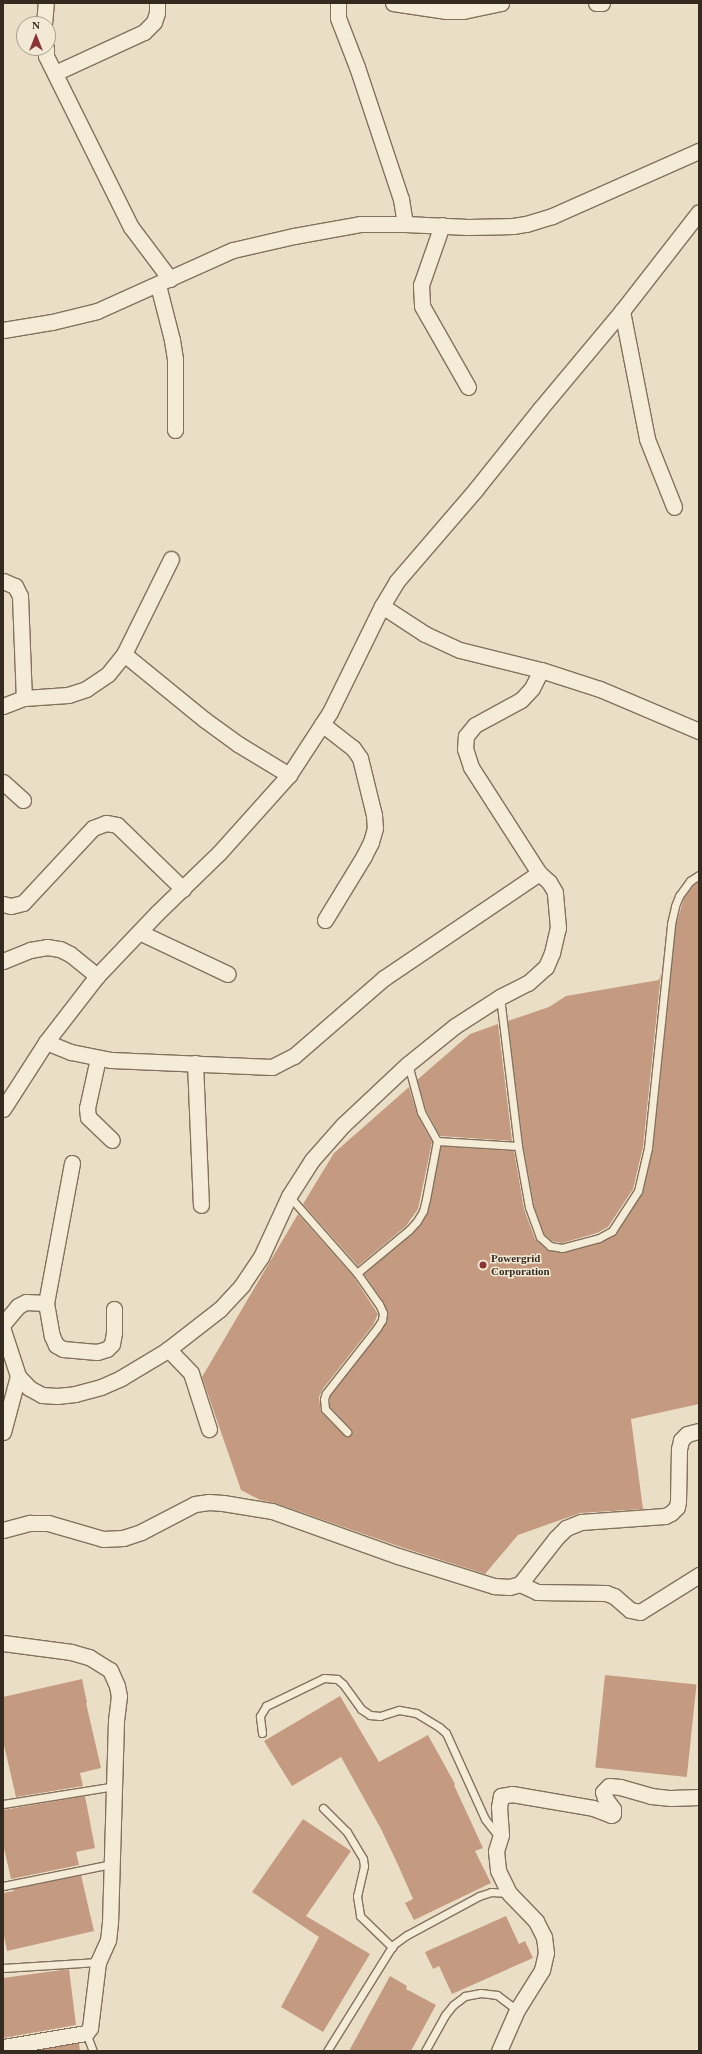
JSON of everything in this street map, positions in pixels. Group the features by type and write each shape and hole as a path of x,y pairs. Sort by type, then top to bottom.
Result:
{"street":[{"path":"45,16 46,3"},
{"path":"55,73 144,32 154,22 158,13 157,3"},
{"path":"338,3 338,18 357,67 398,192 406,224"},
{"path":"393,3 446,11 463,11 501,3"},
{"path":"596,3 602,3"},
{"path":"46,56 131,227 164,282 175,360 175,430"},
{"path":"3,330 74,317 97,310 164,282 187,269 233,250 261,243 360,224 513,226 526,224 552,216 699,150"},
{"path":"3,1109 46,1042 97,976 219,853 289,775 322,724 382,606 397,581 476,489 540,409 622,311 699,212"},
{"path":"442,225 421,285 422,306 468,387"},
{"path":"622,311 647,439 674,506"},
{"path":"3,706 24,698 68,694 86,689 108,674 124,654 171,559"},
{"path":"3,581 15,586 20,596 24,698"},
{"path":"382,606 425,634 460,650 541,670 600,689 699,731"},
{"path":"124,654 227,736 289,775"},
{"path":"3,1330 18,1376 29,1388 42,1395 57,1396 76,1394 102,1387 122,1378 168,1349 220,1309 242,1285 261,1257 289,1196 312,1160 343,1125 408,1064 455,1026 500,997 528,983 546,967 552,953 558,928 555,892 549,882 539,873 471,767 465,749 466,736 475,725 521,700 532,688 541,670"},
{"path":"322,724 354,748 360,758 374,815 375,828 372,842 325,920"},
{"path":"3,782 24,800"},
{"path":"3,904 12,906 23,903 94,828 106,823 117,825 183,889"},
{"path":"46,1042 72,1052 111,1060 272,1067 294,1056 384,978 539,873"},
{"path":"139,932 228,974"},
{"path":"3,961 30,950 47,947 60,949 70,954 97,976"},
{"path":"98,1058 87,1108 88,1117 112,1140"},
{"path":"195,1063 201,1205"},
{"path":"72,1163 46,1303 52,1336 56,1345 63,1349 98,1352 107,1349 112,1344 114,1333 114,1309"},
{"path":"3,1324 18,1306 26,1302 46,1303"},
{"path":"168,1349 191,1373 209,1429"},
{"path":"3,1432 18,1376"},
{"path":"3,1530 30,1523 48,1523 103,1538 123,1538 141,1532 195,1504 210,1502 224,1503 272,1511 398,1556 494,1586 509,1587 520,1584 556,1538 566,1528 581,1522 665,1516 671,1513 677,1507 678,1501 678,1449 681,1440 687,1434 699,1431"},
{"path":"520,1584 537,1592 606,1593 614,1596 630,1610 640,1612 699,1575"},
{"path":"3,1643 71,1652 89,1657 110,1670 118,1686 119,1696 116,1721 110,1932 98,1962 92,2004 92,2022 90,2028 86,2032 3,2047"},
{"path":"499,2051 517,2010 542,1970 546,1953 544,1937 536,1921 509,1893 496,1861 496,1851 502,1829 501,1796 506,1794 593,1808 611,1815 613,1814 613,1809 603,1792 610,1786 620,1787 651,1796 671,1798 699,1797"}],"lane":[{"path":"500,997 518,1146 530,1208 540,1237 550,1246 562,1248 599,1238 612,1231 638,1191 648,1148 674,906 690,881 699,874"},
{"path":"357,1273 410,1230 418,1221 423,1211 426,1199 437,1140 421,1112 408,1064"},
{"path":"437,1140 518,1146"},
{"path":"289,1196 357,1273 383,1312 382,1320 378,1328 326,1393 324,1399 325,1409 347,1432"},
{"path":"262,1733 260,1716 266,1706 324,1678 337,1679 343,1684 361,1709 370,1715 380,1716 399,1710 416,1713 440,1727 446,1733 485,1819 500,1838"},
{"path":"3,1804 115,1786"},
{"path":"324,1808 347,1832 363,1859 364,1866 358,1896 360,1916 392,1947"},
{"path":"3,1886 112,1864"},
{"path":"327,2051 392,1947 407,1935 479,1896 491,1892 509,1893"},
{"path":"3,1968 98,1962"},
{"path":"425,2051 453,2005 465,1996 481,1993 498,1995 517,2010"},
{"path":"86,2032 92,2051"}],"building":[{"name":"Powergrid Corporation","path":"699,881 699,1404 631,1419 643,1509 580,1513 518,1535 485,1574 401,1547 275,1503 260,1500 241,1490 202,1377 298,1214 353,1276 378,1314 373,1325 322,1390 319,1397 321,1412 346,1437 351,1435 352,1430 330,1407 330,1395 381,1331 388,1314 383,1301 364,1274 412,1234 421,1224 428,1212 441,1146 514,1151 524,1209 535,1239 547,1250 563,1253 600,1243 616,1234 643,1192 653,1149 676,925 684,898"},
{"path":"661,973 643,1147 633,1189 608,1227 597,1233 562,1243 552,1241 544,1234 534,1206 523,1145 508,1021 549,1007 566,996 659,980"},
{"path":"498,1024 512,1141 440,1136 426,1110 417,1080 470,1034"},
{"path":"409,1087 417,1114 432,1142 418,1209 406,1226 358,1266 303,1204 334,1153"},
{"path":"605,1675 696,1685 687,1777 595,1767"},
{"path":"82,1679 101,1768 80,1773 83,1786 16,1797 3,1741 3,1697"},
{"path":"340,1696 379,1762 428,1735 455,1784 454,1785 483,1848 475,1851 491,1883 414,1920 405,1903 413,1899 399,1867 381,1829 341,1757 292,1786 264,1741"},
{"path":"85,1796 95,1848 76,1852 79,1865 11,1879 3,1844 3,1810"},
{"path":"303,1819 351,1851 306,1916 370,1954 323,2032 281,2007 319,1937 252,1892"},
{"path":"81,1875 94,1931 7,1951 3,1931 3,1893 14,1891 13,1889"},
{"path":"506,1916 519,1944 525,1941 533,1958 452,1994 439,1966 433,1969 425,1952"},
{"path":"69,1969 76,2025 3,2038 3,1978"},
{"path":"390,1976 407,1986 406,1989 436,2005 411,2051 349,2051"},
{"path":"79,2043 80,2051 33,2051"}],"place":[{"name":"Powergrid Corporation","path":"483,1265"}]}
